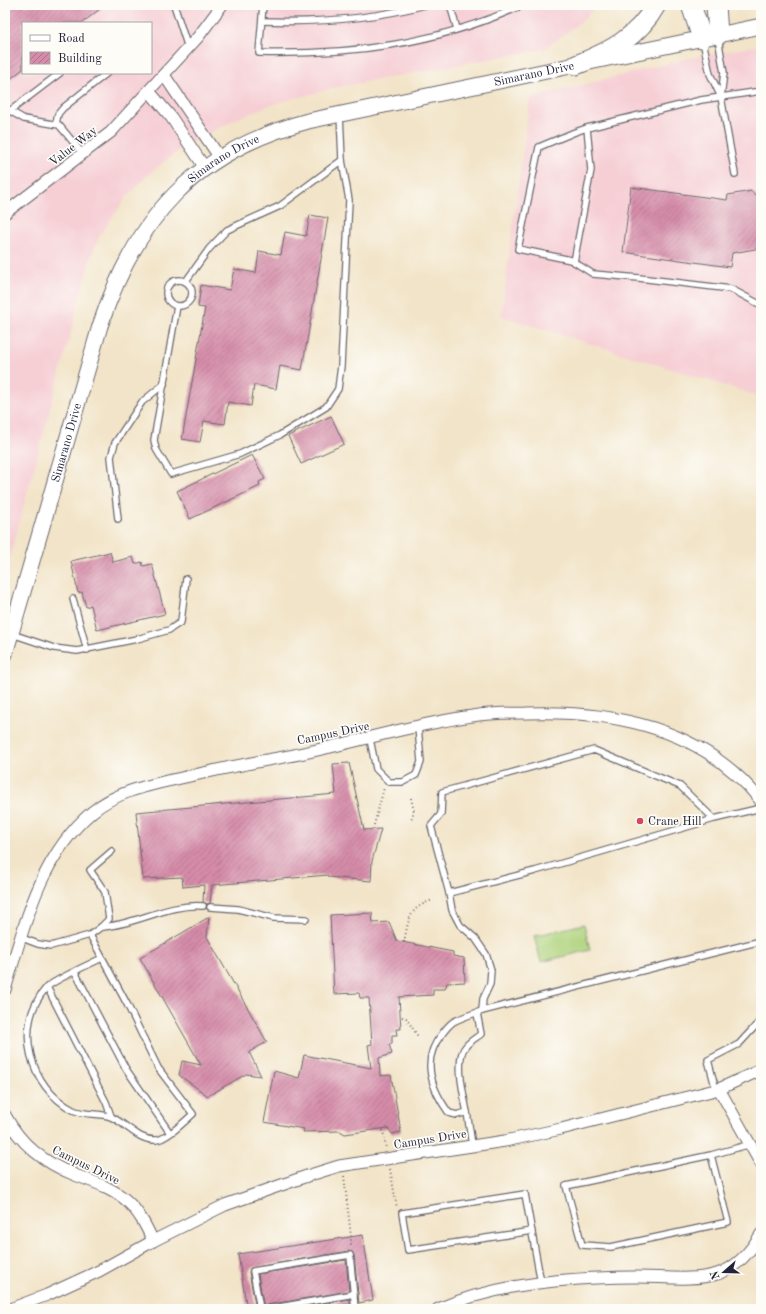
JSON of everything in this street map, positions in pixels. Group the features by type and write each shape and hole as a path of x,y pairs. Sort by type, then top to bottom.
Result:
{"highway":[{"path":"576,65 611,50 631,36 646,21 656,5"},
{"path":"691,5 710,36"},
{"path":"710,36 716,5"}],"street":[{"name":"Value Way","path":"5,213 111,132 188,48 208,25 222,5"},
{"name":"Simarano Drive","path":"5,654 100,326 116,283 132,250 155,216 182,187 220,158 256,138 282,128 340,114 761,26"},
{"path":"164,75 220,158"},
{"path":"149,91 171,117 205,168"},
{"name":"Campus Drive","path":"5,990 36,892 45,870 68,836 94,811 112,799 130,791 153,784 232,766 370,739 472,716 534,712 567,712 636,722 671,734 698,747 727,768 761,801"},
{"name":"Campus Drive","path":"10,1309 47,1295 92,1274 153,1241 225,1205 326,1170 370,1161 505,1141 560,1129 718,1089 756,1072 761,1067"},
{"path":"718,1089 751,1144 761,1164"},
{"name":"Campus Drive","path":"5,1116 24,1144 38,1156 55,1166 93,1181 125,1199 135,1210 153,1241"},
{"path":"438,1309 499,1291 584,1278 682,1278 716,1274 726,1270 744,1257 752,1249 761,1234"}],"lane":[{"path":"174,5 188,48"},
{"path":"263,5 259,53 312,54 359,50 406,43 457,29 523,5"},
{"path":"262,21 303,22 346,19 390,13 425,5"},
{"path":"450,5 457,29"},
{"path":"710,36 724,73 721,97"},
{"path":"710,36 710,74 721,97 735,174"},
{"path":"59,74 7,110 19,117 33,122 56,124 64,130 83,154"},
{"path":"56,124 58,114 63,108 106,74"},
{"path":"761,91 721,97 587,128 539,147 518,249 574,262 593,274 731,289 761,304"},
{"path":"177,306 154,440 156,448 171,474 240,454 280,435 326,407 338,390 341,366 349,200 342,160 340,114"},
{"path":"574,262 590,170 587,128"},
{"path":"186,282 209,249 227,230 280,206 342,160"},
{"path":"175,280 186,282 192,288 192,297 186,304 177,306 168,299 167,288 175,280"},
{"path":"118,519 111,457 115,444 142,402 164,384"},
{"path":"11,634 54,648 66,650 87,650 169,630 181,622 186,579"},
{"path":"73,599 87,650"},
{"path":"370,739 376,769 389,782 403,782 416,775 421,762 418,727"},
{"path":"472,1145 462,1082 461,1058 465,1046 481,1034 479,1012 490,984 491,970 486,954 478,943 460,925 452,910 449,893 431,826 441,814 442,792 594,750 680,786 714,819"},
{"path":"449,893 535,872 714,819 761,808"},
{"path":"22,938 38,944 51,946 90,935 101,927 109,919 108,907 105,892 90,870 112,852"},
{"path":"101,927 117,926 178,908 203,906"},
{"path":"210,907 238,909 274,918 306,919"},
{"path":"90,935 102,958 158,1068 193,1114 170,1133 158,1140 147,1139 111,1116 87,1114 73,1110 58,1100 38,1077 28,1048 28,1031 37,1003 47,987 102,958"},
{"path":"467,1112 457,1115 450,1113 440,1102 434,1089 430,1057 438,1039 451,1023 479,1012 761,941"},
{"path":"75,972 126,1069 170,1133"},
{"path":"47,987 106,1102 111,1116"},
{"path":"718,1089 708,1060 739,1044 761,1020"},
{"path":"712,1155 728,1222 611,1247 582,1245 566,1186 712,1155 751,1144"},
{"path":"532,1230 408,1250 402,1213 525,1194 532,1230 541,1284"},
{"path":"260,1309 253,1271 350,1255 355,1309"},
{"path":"268,1309 354,1294"}],"path":[{"path":"374,825 384,788"},
{"path":"411,798 414,811 411,820"},
{"path":"404,942 413,910 424,903 433,900"},
{"path":"402,1017 406,1018 419,1038"},
{"path":"383,1130 387,1149"},
{"path":"390,1168 396,1206 402,1213"},
{"path":"344,1176 351,1236"}],"shaded area":[{"path":"5,5 597,5 582,21 544,49 338,87 270,105 232,121 182,148 152,171 126,198 100,235 91,257 5,576"},
{"path":"761,45 761,397 501,316 530,98 686,59"}],"green space":[{"path":"584,924 590,950 541,962 534,936"}],"building":[{"path":"5,5 105,5 83,22 22,22 22,70 5,83"},
{"path":"631,187 727,200 728,195 752,191 754,195 761,191 761,248 732,253 730,267 623,252"},
{"path":"310,215 328,218 302,370 280,366 276,389 254,385 251,406 228,402 225,424 204,421 200,442 182,439 205,308 198,307 201,285 230,290 234,269 256,273 259,251 281,255 285,232 306,236"},
{"path":"331,416 344,444 301,464 288,436"},
{"path":"252,455 265,479 259,482 260,486 190,519 177,491"},
{"path":"110,552 113,562 133,557 135,564 142,562 143,566 152,564 165,614 97,630 91,605 86,607 82,592 78,593 71,561"},
{"path":"349,763 364,830 381,829 372,861 371,881 328,877 328,875 212,885 210,903 207,904 203,902 204,885 183,887 182,877 143,879 136,812 336,794 333,764"},
{"path":"372,913 373,923 389,922 397,941 453,952 453,956 464,958 465,982 447,983 445,989 433,989 433,995 399,997 401,1029 396,1029 397,1035 392,1035 392,1044 389,1044 392,1054 379,1058 380,1076 391,1075 401,1132 392,1134 388,1128 345,1134 340,1131 303,1132 304,1129 264,1122 274,1071 299,1078 304,1055 371,1068 368,1045 372,1044 369,998 360,998 359,993 334,994 330,915"},
{"path":"209,917 207,937 267,1042 249,1052 261,1076 246,1074 208,1096 179,1075 182,1061 201,1065 140,958"},
{"path":"363,1235 373,1300 359,1303 354,1255 349,1251 251,1268 249,1272 256,1309 247,1309 238,1254"},
{"path":"346,1260 349,1291 267,1305 264,1308 258,1274"},
{"path":"350,1299 350,1304 318,1309 293,1309"}],"place":[{"name":"Crane Hill","path":"640,821"}]}
